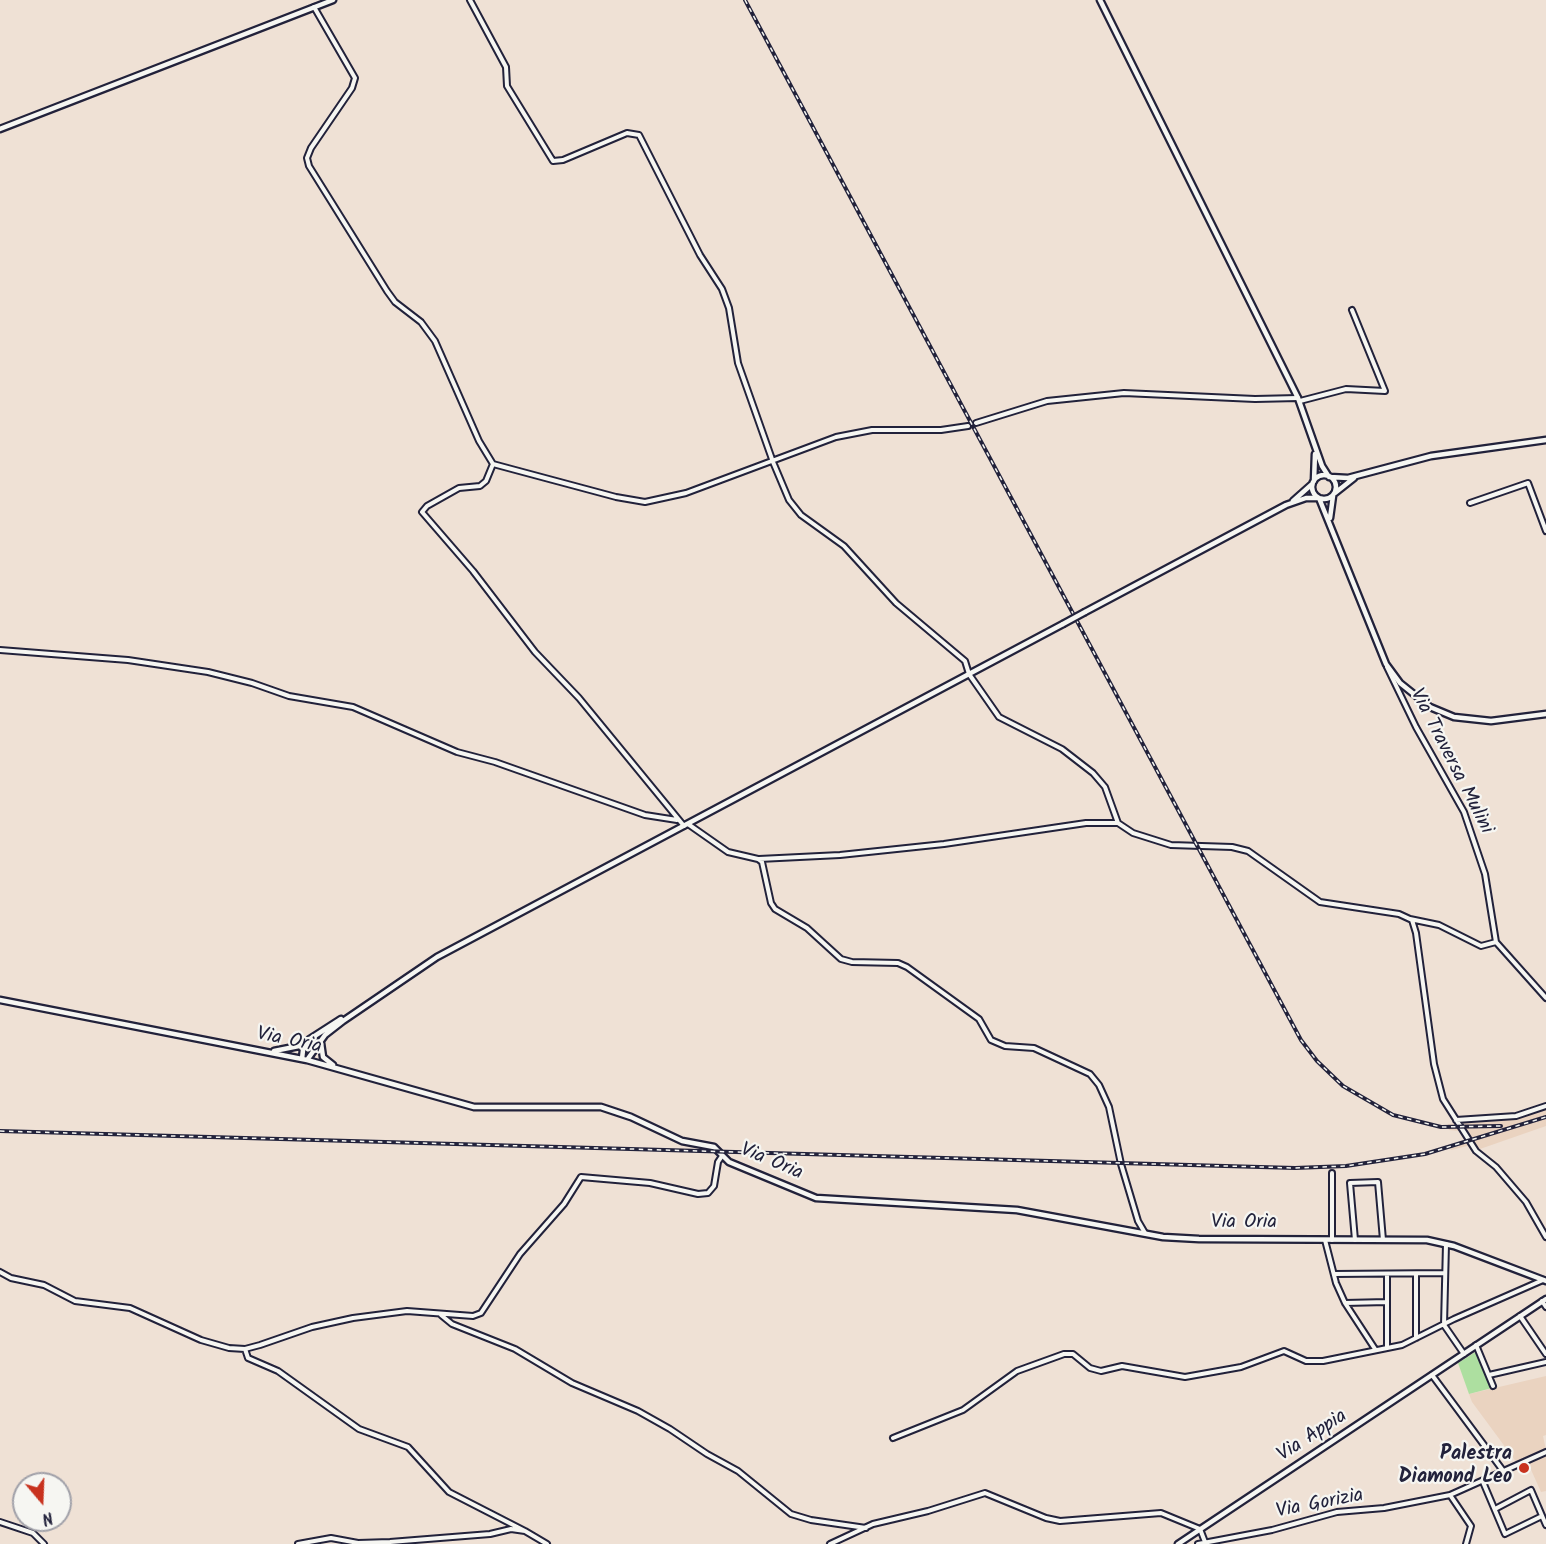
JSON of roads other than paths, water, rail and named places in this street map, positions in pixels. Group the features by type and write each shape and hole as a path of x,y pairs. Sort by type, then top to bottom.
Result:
{"main road":[{"path":"0,129 333,0"},
{"path":"1100,0 1299,399 1315,445 1336,485 1331,523"},
{"path":"1286,505 1321,476 1342,479 1431,456 1546,440"},
{"path":"1315,445 1313,491 1331,523 1341,556 1386,664 1413,696 1430,707 1454,717 1491,721 1546,714"},
{"path":"269,1052 291,1048 310,1041 437,957 1286,505 1306,498 1327,499 1365,473"},
{"name":"Via Oria","path":"0,1000 305,1060 482,1108 601,1107 693,1145 714,1147 723,1156 749,1171 816,1198 1017,1210 1145,1233 1199,1239 1420,1240 1446,1244 1544,1280"},
{"path":"305,1060 325,1035 371,1000"},
{"path":"325,1035 320,1046 323,1057 340,1069"},
{"path":"305,1060 303,1050 310,1041"},
{"name":"Via Appia","path":"1178,1544 1544,1300"}],"street":[{"path":"470,0 506,67 507,86 553,160 563,160 627,133 639,135 700,255 722,289 729,308 738,363 789,500 801,515 844,546 896,603 965,661 969,674 999,717 1062,749 1100,780 1107,790 1118,824"},
{"path":"314,7 355,78 352,88 311,148 307,158 309,166 387,291 395,302 421,322 435,342 483,449 493,464 616,497 645,502 686,493 836,437 872,430 941,430 968,426"},
{"path":"976,423 1047,401 1124,393 1299,399 1346,389 1385,392 1352,310"},
{"path":"493,464 486,481 480,486 459,488 427,506 422,512 473,571 535,652 579,698 677,820"},
{"path":"1470,503 1528,483 1546,531"},
{"path":"0,650 128,660 208,672 252,683 289,696 353,707 457,752 495,762 645,815 677,820 728,852 758,859 840,855 944,844 1086,823 1118,824 1138,836 1166,844 1248,851 1320,902 1387,911 1439,926 1481,946 1496,942 1546,998"},
{"name":"Via Traversa Mulini","path":"1386,664 1416,728 1464,812 1485,874 1496,942"},
{"path":"758,859 762,862 771,903 775,909 807,928 841,959 852,962 897,963 907,967 979,1019 991,1040 1005,1046 1034,1048 1090,1074 1100,1085 1109,1107 1124,1174 1138,1221 1145,1233"},
{"path":"1410,918 1416,933 1438,1083 1443,1099 1476,1151 1496,1167 1526,1202 1546,1237"},
{"path":"1455,1120 1516,1116 1546,1106"},
{"path":"0,1272 11,1278 44,1285 75,1301 130,1308 215,1345 245,1349 312,1327 352,1318 407,1311 441,1315 481,1314 520,1254 564,1204 580,1177 650,1183 698,1194 708,1193 714,1186 718,1162 723,1156"},
{"path":"1332,1173 1332,1240"},
{"path":"1355,1240 1350,1183 1378,1182 1383,1241"},
{"path":"1325,1240 1345,1303 1375,1349"},
{"path":"1446,1244 1444,1325 1464,1354"},
{"path":"1334,1274 1445,1273"},
{"path":"1387,1274 1387,1347"},
{"path":"1416,1274 1416,1338"},
{"path":"893,1438 976,1403 986,1392 1017,1371 1064,1354 1073,1354 1090,1368 1101,1371 1122,1366 1185,1377 1241,1367 1284,1352 1294,1358 1316,1362 1375,1349 1394,1348 1544,1280"},
{"path":"1544,1300 1546,1307"},
{"path":"1345,1303 1387,1302"},
{"path":"441,1315 452,1324 514,1348 572,1383 638,1411 670,1429 707,1454 738,1471 790,1514 822,1522 866,1528"},
{"path":"1520,1316 1546,1354"},
{"path":"1476,1345 1493,1386"},
{"path":"245,1349 248,1358 278,1371 359,1429 408,1446 449,1492 546,1544"},
{"path":"1489,1375 1546,1362"},
{"path":"1432,1375 1504,1472"},
{"name":"Via Gorizia","path":"1198,1544 1272,1530 1337,1512 1384,1508 1450,1495 1546,1452"},
{"path":"1483,1482 1506,1534 1544,1517"},
{"path":"1495,1509 1531,1490 1546,1525"},
{"path":"830,1544 873,1524 918,1514 985,1492 1046,1518 1060,1521 1161,1513 1200,1529 1205,1542"},
{"path":"1450,1495 1471,1526 1466,1544"},
{"path":"0,1522 33,1533 44,1544"},
{"path":"298,1544 331,1538 358,1543 490,1534 511,1529 525,1531"}],"railway":[{"path":"745,0 1301,1040 1317,1061 1343,1086 1393,1115 1441,1127 1501,1126"},
{"path":"0,1131 1295,1168 1346,1166 1425,1154 1546,1117"}],"place":[{"name":"Palestra Diamond Leo","path":"1524,1468"}]}
